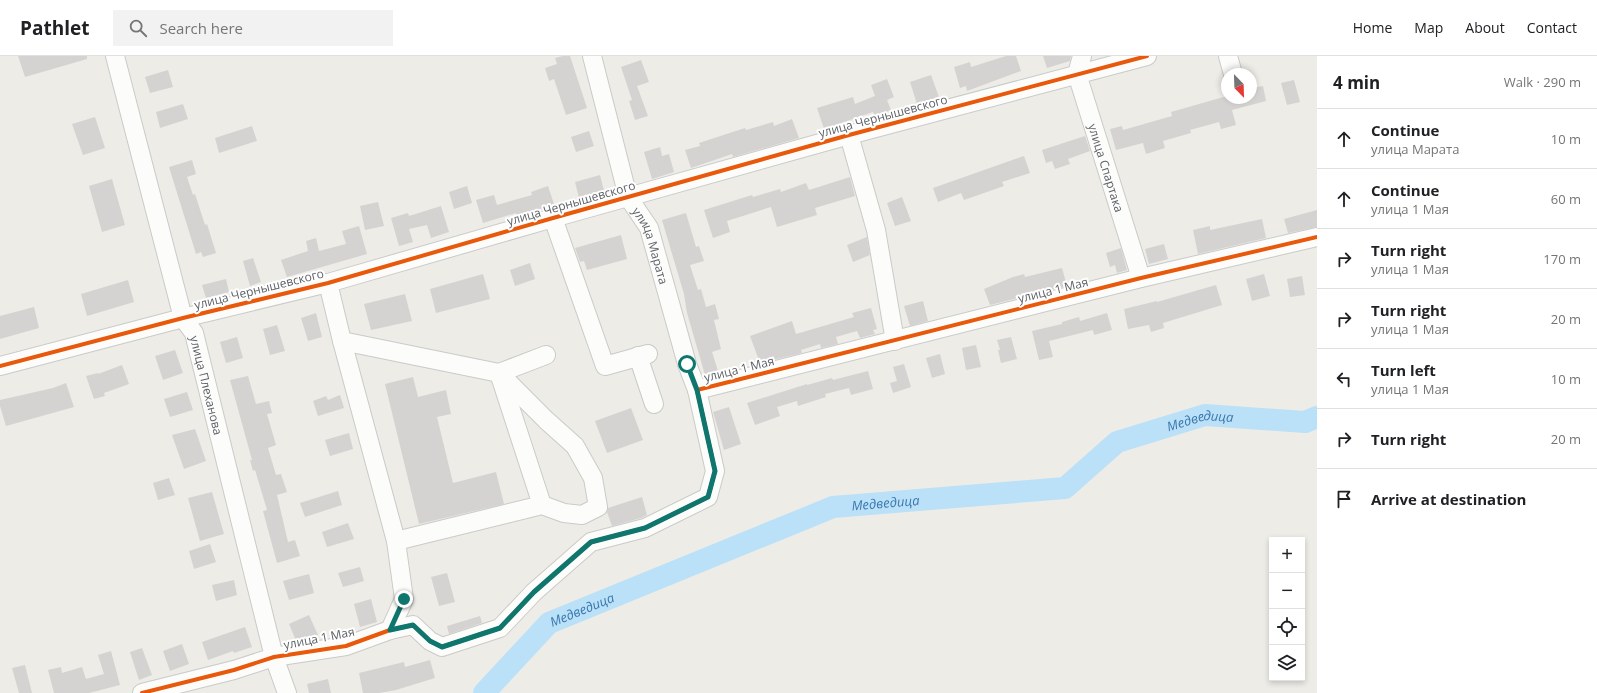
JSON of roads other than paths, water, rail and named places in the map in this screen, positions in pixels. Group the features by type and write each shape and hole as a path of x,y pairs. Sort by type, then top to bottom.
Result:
{"street":[{"name":"улица Плеханова","path":"115,56 183,318 194,333 274,657 286,693"},
{"name":"улица Марата","path":"592,56 628,197 649,228 687,364 697,390"},
{"path":"1077,74 1082,56"},
{"name":"улица Чернышевского","path":"0,366 183,318 328,283 553,218 848,136 1147,56"},
{"path":"1228,56 1231,68"},
{"name":"улица Спартака","path":"1077,74 1141,278"},
{"path":"848,136 876,230 895,341"},
{"path":"553,218 605,366 643,355 654,404"},
{"name":"улица 1 Мая","path":"142,693 234,670 274,657 346,646 390,630 413,625 430,641 442,647 500,628 534,592 591,542 645,528 708,497 715,471 697,390 1141,278 1317,237"},
{"path":"328,283 342,341 396,541 404,599 390,630"},
{"path":"342,341 499,374 546,420 576,446 593,478 598,507 582,515 564,513 542,505 396,541"},
{"path":"499,374 546,355"},
{"path":"499,374 542,505"}],"waterway":[{"name":"Медведица","path":"484,693 549,623 833,507 1065,488 1117,442 1205,415 1305,422 1317,417"}]}
